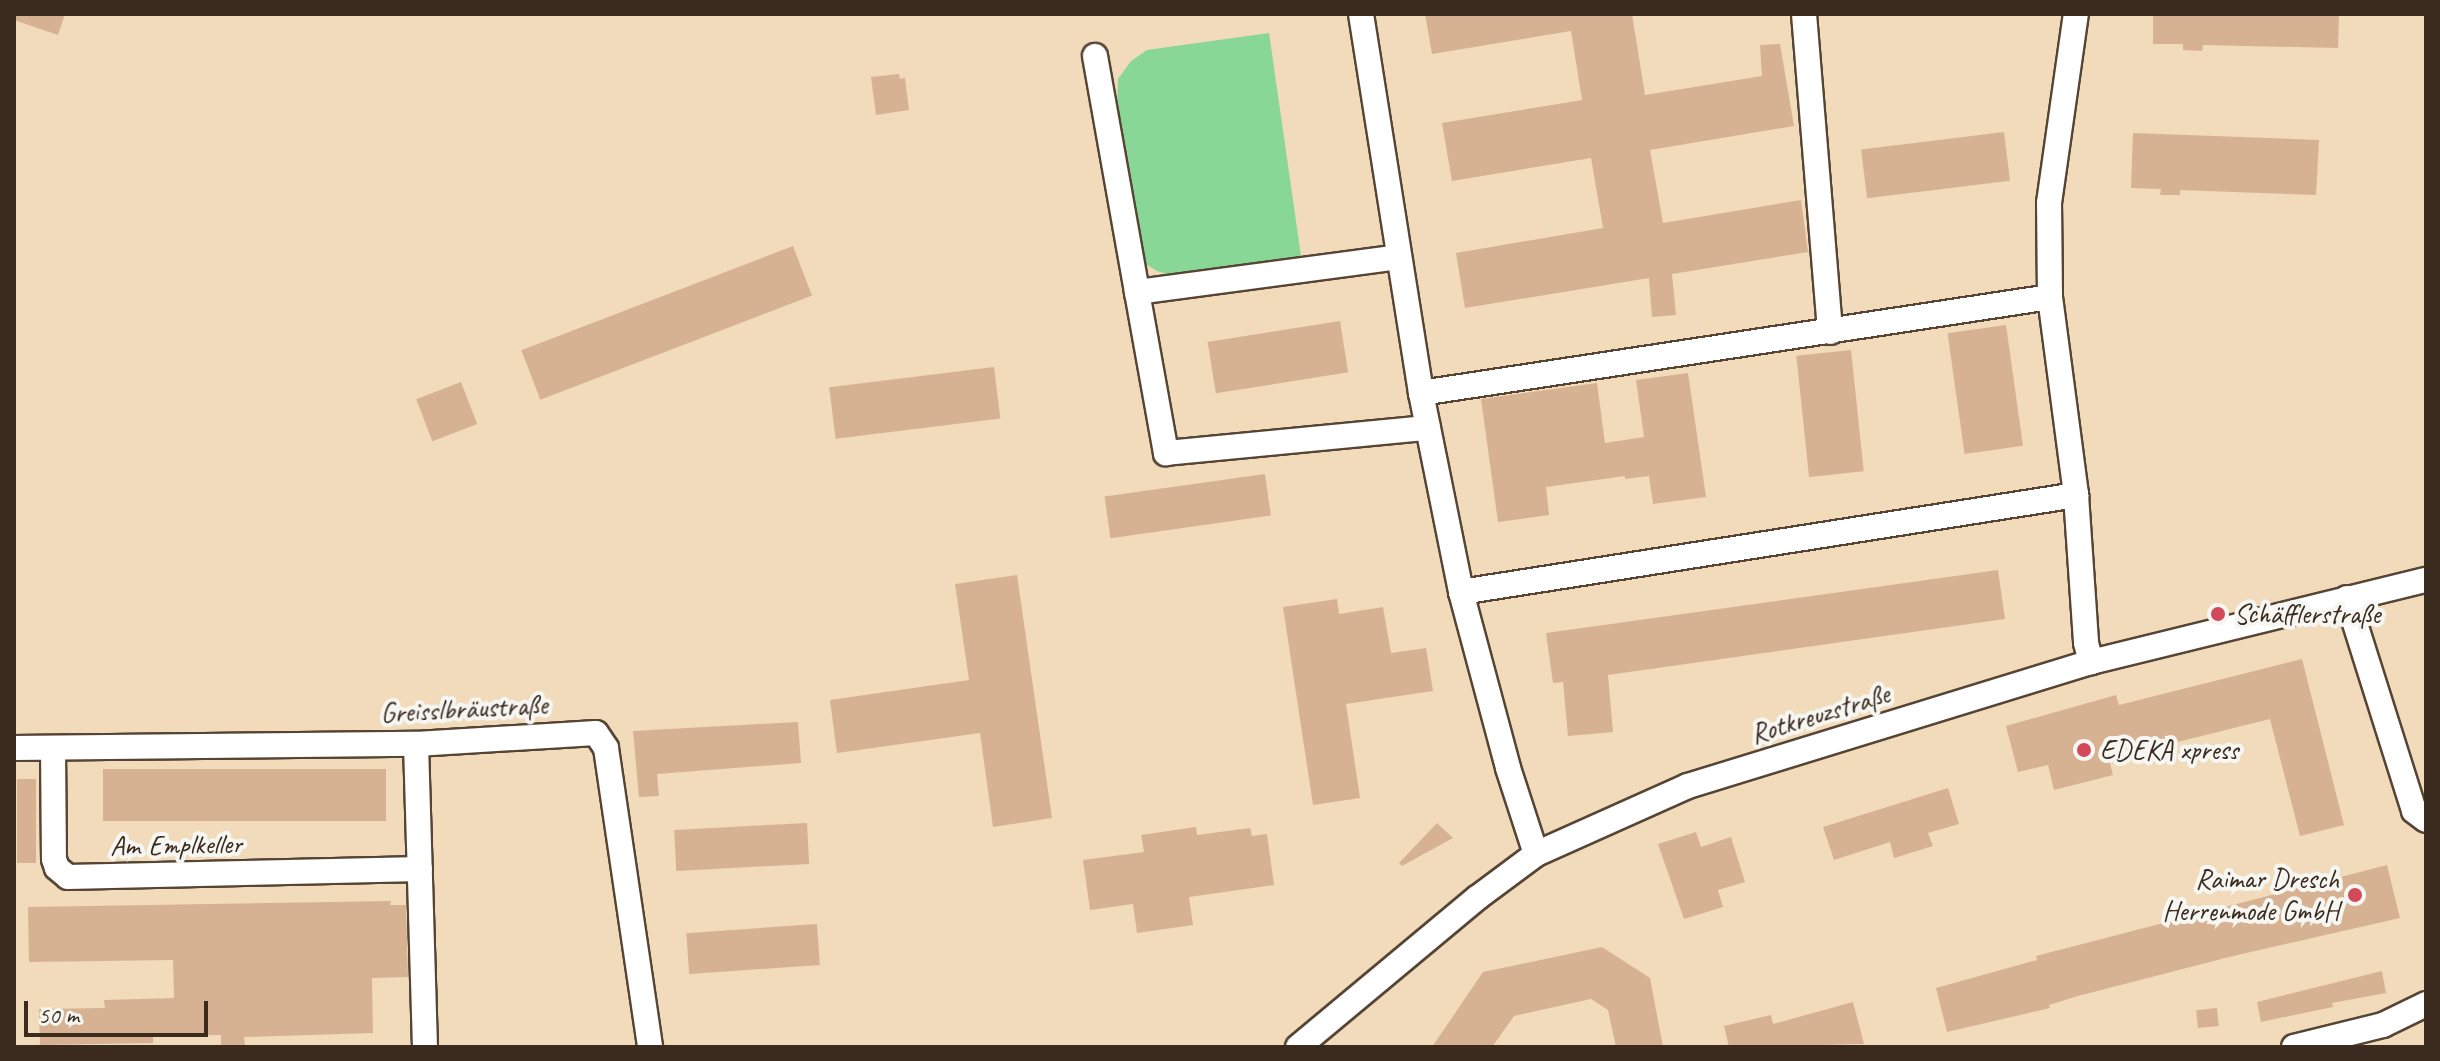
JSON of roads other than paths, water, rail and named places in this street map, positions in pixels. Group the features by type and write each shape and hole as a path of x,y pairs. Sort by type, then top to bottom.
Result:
{"street":[{"path":"1361,14 1421,393 1461,592 1508,768 1536,854"},
{"path":"1804,14 1830,332"},
{"path":"2076,14 2049,203 2050,297 2076,495 2086,643 2091,662"},
{"path":"1095,56 1166,453 1428,428"},
{"path":"1137,292 1398,257"},
{"path":"1421,393 2050,297"},
{"path":"1461,592 2076,495"},
{"name":"Rotkreuzstraße","path":"1305,1045 1477,898 1536,854 1688,786 2091,662 2426,580"},
{"path":"2347,598 2414,811 2426,820"},
{"name":"Greisslbräustraße","path":"14,748 416,744 586,731 602,739 650,1047"},
{"path":"416,744 425,1047"},
{"name":"Am Emplkeller","path":"53,748 54,859 57,868 68,877 420,869"},
{"path":"2294,1047 2383,1025 2426,1004"}],"place":[{"name":"Schäfflerstraße","path":"2218,614"},
{"name":"EDEKA xpress","path":"2084,750"},
{"name":"Raimar Dresch Herrenmode GmbH","path":"2355,895"}]}
